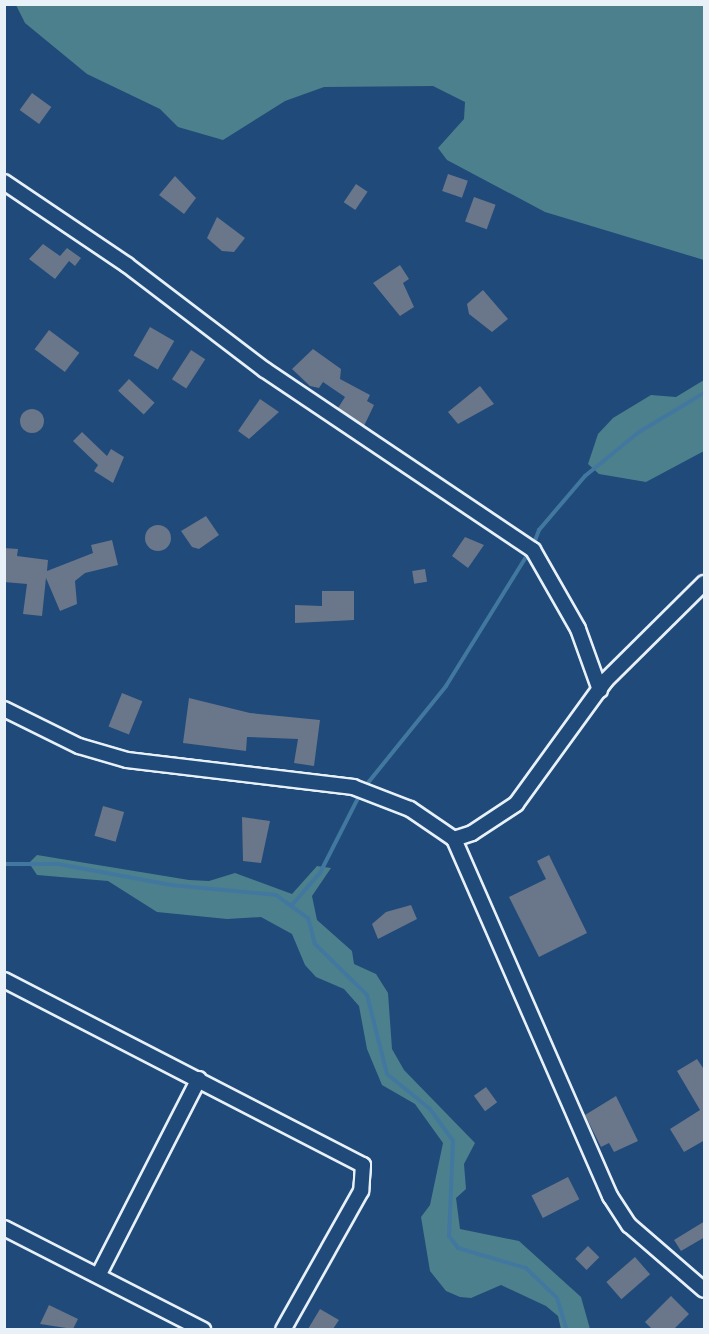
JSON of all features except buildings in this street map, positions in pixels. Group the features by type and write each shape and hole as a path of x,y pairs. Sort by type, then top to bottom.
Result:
{"street":[{"path":"4,182 126,265 265,370 533,550 578,629 600,690"},
{"path":"454,839 472,833 516,804 622,662 705,584"},
{"path":"4,709 79,746 127,760 353,787 410,809 454,839 610,1196 629,1225 705,1290"},
{"path":"4,980 363,1165 361,1191 283,1329"},
{"path":"99,1274 199,1079"},
{"path":"4,1228 99,1274 203,1329"}],"green space":[{"path":"16,5 704,5 704,260 545,212 447,160 438,148 464,119 465,102 433,86 324,87 285,101 223,140 178,127 160,109 87,74 25,23"},
{"path":"704,380 704,451 646,482 599,474 588,464 598,434 613,418 651,395 676,397"},
{"path":"37,855 189,880 209,881 235,873 292,894 317,866 331,868 312,896 317,920 352,951 354,964 376,974 388,993 392,1049 404,1070 475,1143 464,1164 466,1189 456,1198 460,1229 519,1241 581,1297 590,1329 561,1329 558,1316 546,1306 501,1285 471,1298 460,1297 446,1291 430,1271 421,1217 430,1205 443,1143 415,1104 382,1085 367,1049 359,1006 344,989 316,977 305,965 292,934 261,917 227,919 157,912 108,881 37,875 29,863"}],"waterway":[{"path":"534,543 539,530 585,476 639,432 704,393"},
{"path":"367,784 446,686 528,554"},
{"path":"291,906 320,873 358,798"},
{"path":"4,864 58,864 171,885 276,895 308,918 315,944 367,995 387,1074 430,1109 453,1141 449,1236 458,1248 526,1268 557,1298 567,1330"}]}
